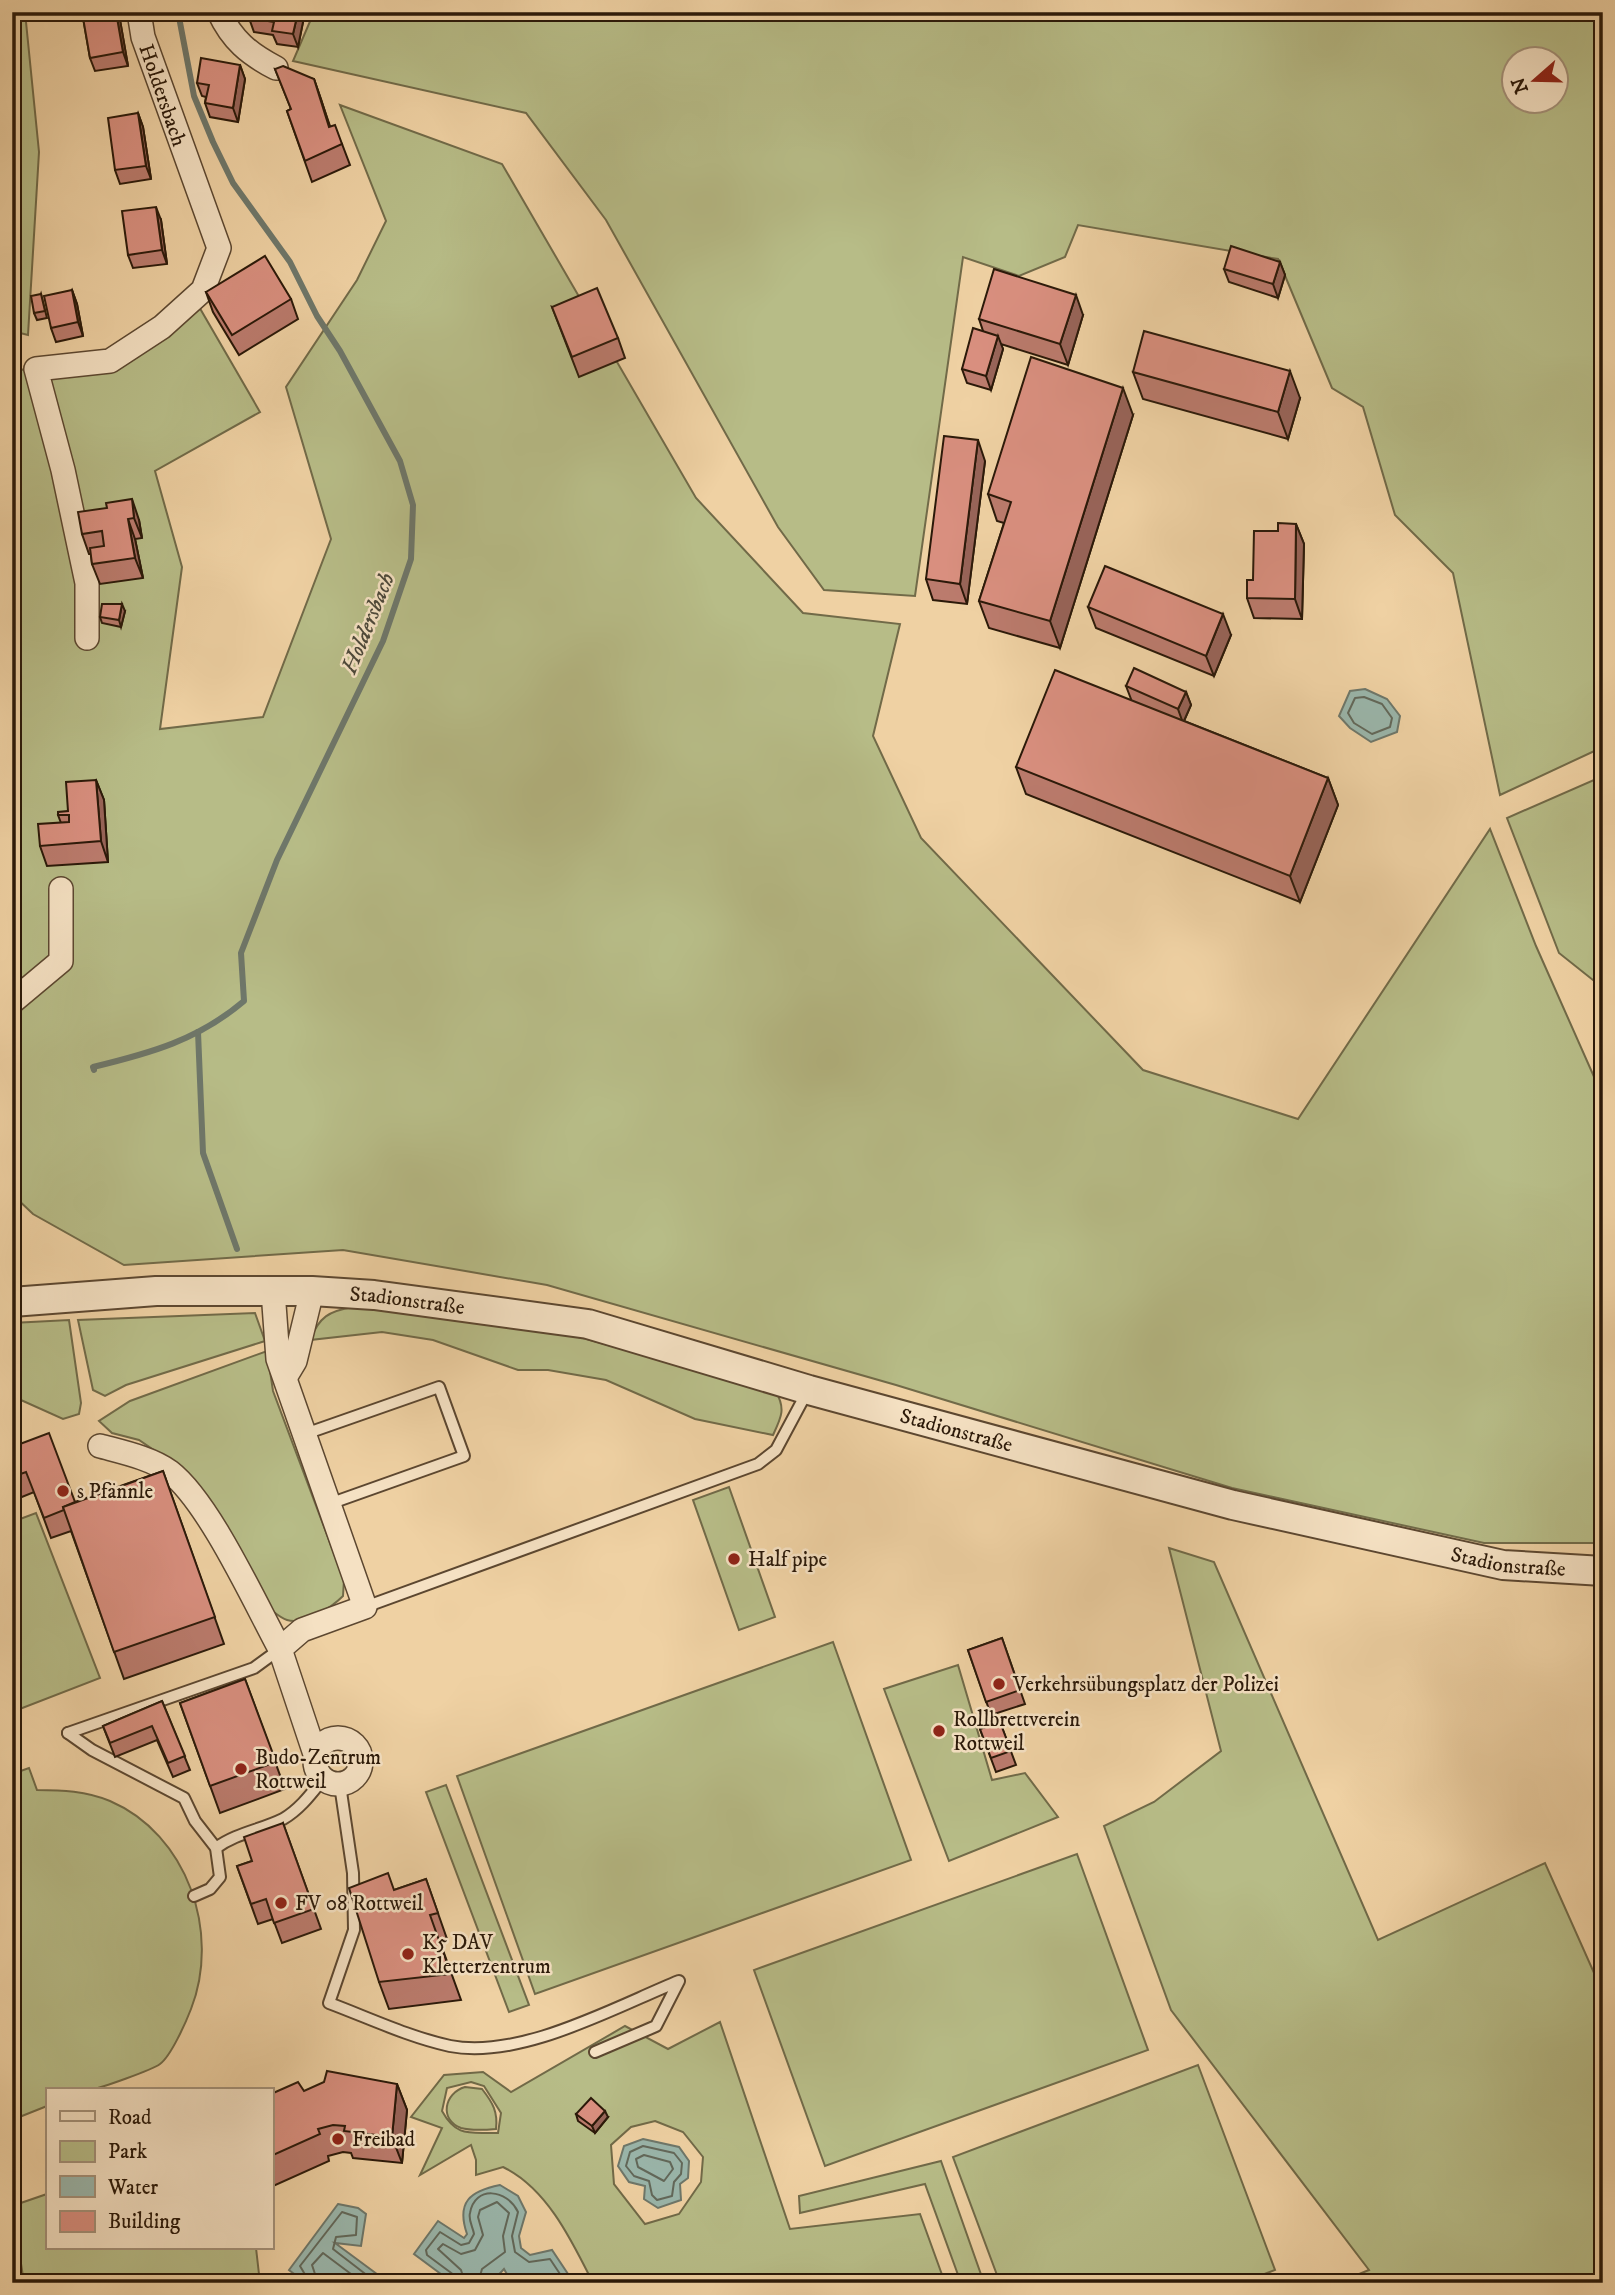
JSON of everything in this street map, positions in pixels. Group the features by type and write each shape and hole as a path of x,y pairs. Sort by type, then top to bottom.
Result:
{"street":[{"name":"Holdersbach","path":"87,638 87,583 63,470 36,369 110,361 162,327 203,289 219,248 143,37 139,12"},
{"path":"219,12 230,35 252,55 276,68"},
{"path":"12,1002 61,961 61,889"},
{"path":"273,1291 278,1359 365,1607 303,1630 279,1649"},
{"name":"Stadionstraße","path":"12,1302 156,1292 313,1292 374,1295 588,1324 809,1390 1233,1506 1503,1565 1603,1571"},
{"path":"286,1376 295,1361 313,1292"},
{"path":"100,1446 137,1457 170,1472 202,1510 279,1649 316,1754"},
{"path":"345,1739 353,1743 361,1759 360,1768 348,1782 331,1782 314,1763 316,1754 327,1740 345,1739"}],"lane":[{"path":"305,1434 439,1387 464,1456 329,1504"},
{"path":"365,1607 758,1464 776,1450 809,1390"},
{"path":"194,1896 210,1889 220,1877 216,1848 195,1821 184,1798 92,1750 68,1733 254,1668 279,1649"},
{"path":"216,1848 226,1840 282,1819 331,1782 353,1873 354,1930 329,2003 452,2046 500,2046 544,2035 679,1981 656,2026 595,2052"}],"green space":[{"path":"12,12 25,12 39,152 28,335 12,331"},
{"path":"314,12 1603,12 1603,747 1500,795 1453,573 1395,515 1363,407 1332,388 1278,259 1078,225 1065,257 1019,276 963,257 915,596 824,590 778,527 606,220 526,113 293,61"},
{"path":"340,105 502,164 696,498 803,613 900,624 873,736 921,838 1143,1070 1298,1119 1490,829 1536,946 1603,1097 1603,1543 1484,1543 1232,1488 896,1385 547,1285 343,1250 124,1265 33,1214 12,1194 12,365 30,373 114,365 198,305 260,412 155,471 182,567 160,729 263,717 331,539 286,387 357,280 386,221"},
{"path":"1603,776 1603,988 1559,953 1507,818"},
{"path":"353,1307 522,1326 583,1338 776,1392 782,1409 780,1418 773,1435 695,1419 606,1380 548,1370 518,1370 433,1340 382,1332 310,1340 326,1316"},
{"path":"255,1313 265,1341 126,1385 105,1396 93,1390 78,1320"},
{"path":"69,1320 81,1403 79,1414 63,1419 12,1396 12,1323"},
{"path":"267,1351 273,1391 344,1580 343,1596 332,1606 309,1618 294,1621 284,1619 267,1607 177,1466 139,1440 112,1433 99,1421 130,1401"},
{"name":"Half pipe","path":"729,1487 775,1617 739,1630 693,1500"},
{"path":"36,1513 100,1678 12,1712 12,1522"},
{"path":"1169,1548 1214,1562 1378,1940 1545,1863 1603,1993 1603,2283 1337,2283 1369,2270 1171,2010 1104,1826 1154,1802 1221,1751"},
{"path":"833,1642 911,1860 535,1994 457,1776"},
{"name":"Rollbrettverein Rottweil","path":"958,1665 992,1780 1025,1773 1058,1817 949,1861 884,1689"},
{"path":"29,1768 37,1790 92,1795 110,1801 137,1816 159,1837 177,1861 191,1888 199,1918 202,1949 199,1979 191,2009 173,2047 160,2064 96,2088 46,2088 46,2106 12,2120 12,1774"},
{"path":"446,1785 529,2005 509,2012 426,1792"},
{"path":"1077,1854 1148,2050 825,2166 754,1970"},
{"path":"720,2022 790,2229 920,2214 945,2283 593,2283 557,2217 533,2188 503,2167 476,2175 476,2160 471,2145 420,2175 442,2128 411,2117 444,2075 483,2072 511,2092 625,2026 668,2049","holes":["471,2082 484,2086 501,2113 498,2133 459,2130 442,2111 447,2088","655,2121 683,2132 703,2157 701,2182 679,2214 645,2224 614,2184 611,2145 631,2127"]},
{"path":"1198,2065 1275,2270 1241,2283 1000,2283 953,2157"},
{"path":"465,2087 482,2089 486,2094 495,2113 496,2129 465,2129 449,2119 449,2100"},
{"path":"941,2161 984,2283 961,2283 925,2184 800,2213 799,2196"},
{"path":"46,2194 46,2250 256,2250 260,2283 24,2283 12,2206"}],"water":[{"path":"1365,689 1387,699 1400,716 1397,732 1371,742 1350,728 1339,716 1350,691"},
{"path":"643,2139 679,2147 689,2161 688,2178 680,2184 681,2200 658,2208 644,2199 645,2186 629,2182 618,2166 624,2146"},
{"path":"500,2185 518,2196 526,2212 519,2236 521,2248 530,2255 552,2250 574,2283 512,2283 504,2269 491,2283 453,2283 414,2254 438,2221 464,2238 467,2234 463,2214 468,2200 481,2191"},
{"path":"338,2204 358,2208 366,2214 361,2246 335,2243 389,2283 306,2283 289,2270"}],"building":[{"path":"82,12 116,12 123,52 90,58"},
{"path":"251,12 298,12 293,34 272,31 274,22 249,18"},
{"path":"201,58 240,65 233,108 205,103 209,85 197,83"},
{"path":"283,66 314,79 329,127 335,125 342,144 305,161 287,111 291,109 275,69"},
{"path":"138,113 146,166 115,170 108,118"},
{"path":"156,207 162,250 128,255 122,211"},
{"path":"1231,246 1280,262 1273,284 1224,269"},
{"path":"265,256 291,299 232,335 206,292"},
{"path":"994,269 1076,295 1060,344 979,319"},
{"path":"597,288 618,338 572,357 552,307"},
{"path":"72,290 78,322 51,328 44,296"},
{"path":"41,294 45,311 34,313 31,296"},
{"path":"973,328 998,336 986,376 962,369"},
{"path":"1144,331 1290,371 1278,412 1133,372"},
{"path":"1031,357 1123,388 1050,621 979,601 1011,502 988,494"},
{"path":"944,436 978,440 960,584 926,579"},
{"path":"132,499 134,518 128,519 135,558 92,564 90,548 104,546 102,531 82,534 78,512 107,508 106,503"},
{"path":"1278,523 1296,524 1295,599 1247,598 1247,580 1253,580 1254,531 1278,531"},
{"path":"1105,566 1223,614 1206,656 1088,607"},
{"path":"102,604 122,604 119,620 100,617"},
{"path":"1134,668 1186,692 1178,709 1126,686"},
{"path":"1055,670 1328,778 1290,876 1016,767"},
{"path":"96,780 101,841 40,846 38,824 69,822 69,815 58,815 58,812 68,811 66,782"},
{"path":"49,1433 75,1502 44,1518 26,1472 12,1477 12,1447"},
{"path":"163,1471 215,1617 114,1652 63,1507"},
{"name":"Verkehrsübungsplatz der Polizei","path":"1002,1638 1020,1690 986,1702 968,1650"},
{"name":"Budo-Zentrum Rottweil","path":"245,1679 276,1762 210,1786 180,1703"},
{"path":"162,1701 185,1756 168,1763 152,1726 110,1743 103,1726"},
{"path":"1000,1722 1011,1751 991,1758 980,1729"},
{"name":"FV 08 Rottweil","path":"283,1823 314,1909 274,1923 266,1899 251,1904 237,1866 252,1861 244,1837"},
{"name":"K5 DAV Kletterzentrum","path":"388,1873 394,1890 426,1879 438,1913 430,1915 451,1974 379,1982 349,1888"},
{"path":"327,2071 397,2084 392,2137 344,2131 345,2126 333,2125 318,2129 320,2134 273,2155 273,2093 298,2082 304,2091 324,2082"},
{"path":"591,2098 605,2111 592,2126 576,2114"}],"waterway":[{"name":"Holdersbach","path":"94,1070 93,1067 154,1050 191,1035 209,1026 244,1001 241,953 277,860 383,641 411,559 413,505 400,461 340,351 317,316 290,262 233,183 194,96 178,12"},
{"name":"Holdersbach","path":"198,1032 203,1153 237,1249"}],"place":[{"name":"s Pfännle","path":"63,1491"},
{"name":"Half pipe","path":"734,1559"},
{"name":"Verkehrsübungsplatz der Polizei","path":"999,1684"},
{"name":"Rollbrettverein Rottweil","path":"939,1731"},
{"name":"Budo-Zentrum Rottweil","path":"241,1769"},
{"name":"FV 08 Rottweil","path":"281,1903"},
{"name":"K5 DAV Kletterzentrum","path":"408,1954"},
{"name":"Freibad","path":"338,2139"}]}
